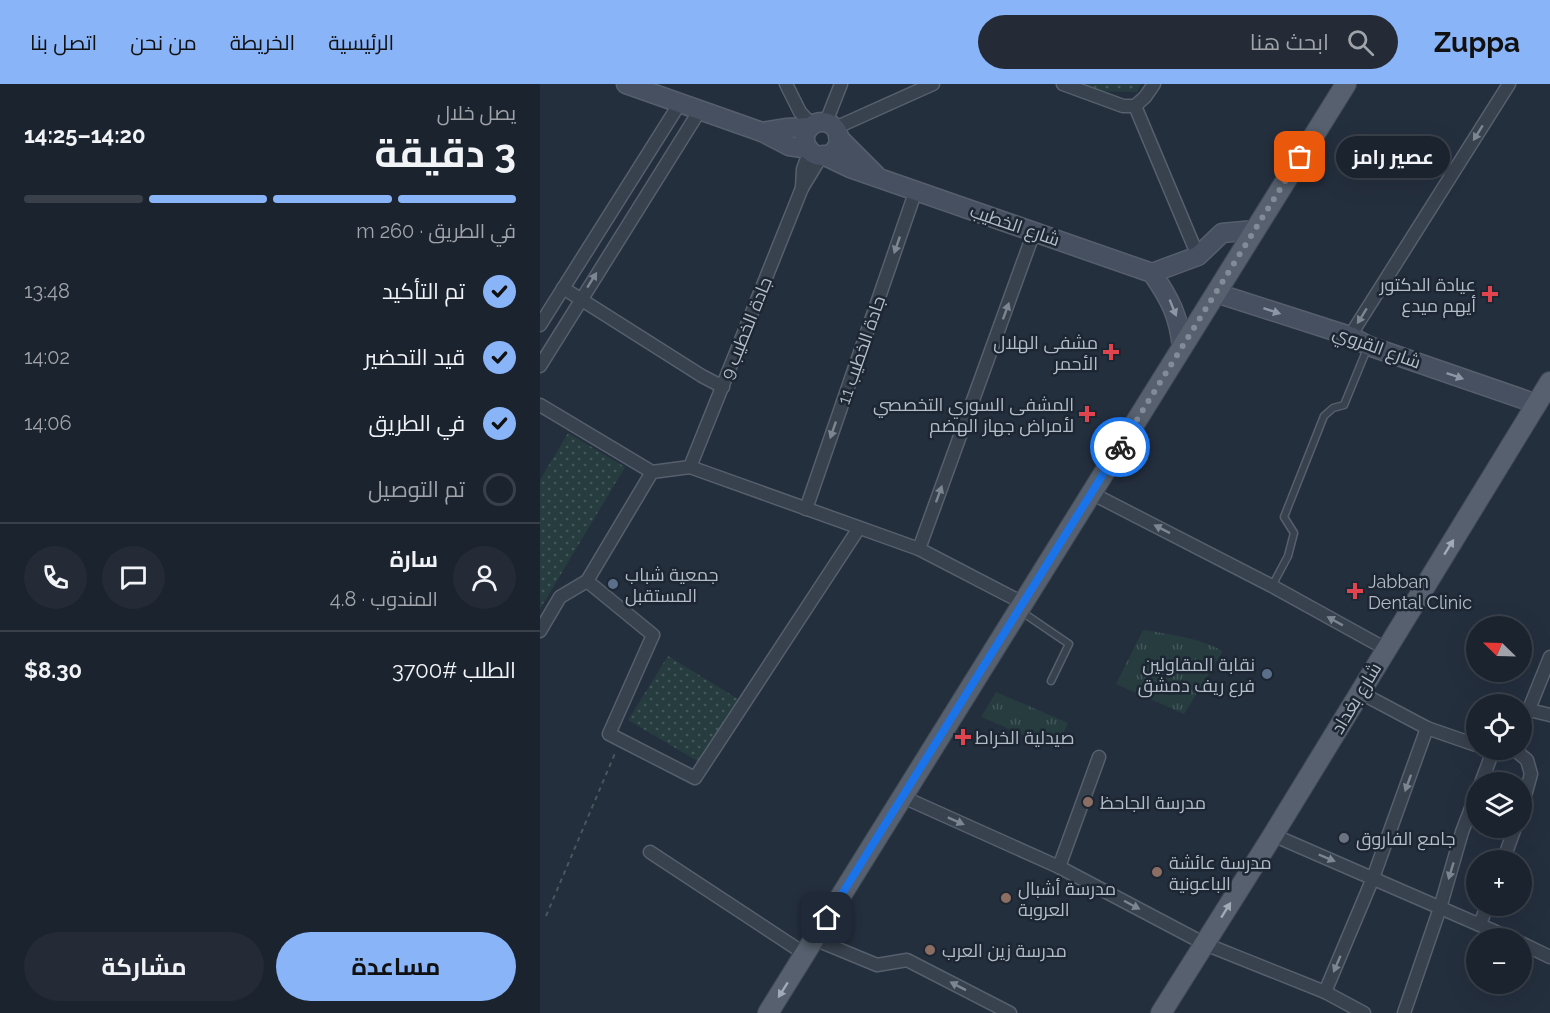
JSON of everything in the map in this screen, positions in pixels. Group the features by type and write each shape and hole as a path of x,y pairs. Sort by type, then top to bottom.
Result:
{"main road":[{"name":"شارع الخطيب","path":"626,84 762,132 789,146 816,153 850,168 1152,273"},
{"path":"768,1013 1346,84"},
{"name":"شارع الخطيب","path":"762,132 786,128 824,128 877,176"},
{"path":"824,128 835,150 816,153 805,138 824,128"},
{"path":"1182,348 1177,316 1168,296 1152,273 1198,256 1222,233 1255,230"},
{"name":"شارع القروي","path":"1216,293 1350,336 1369,346 1537,404"},
{"name":"شارع بغداد","path":"1161,1013 1273,835 1550,382"}],"street":[{"path":"786,84 796,108 824,128"},
{"path":"824,128 841,84"},
{"path":"824,128 933,84"},
{"path":"1063,84 1123,106 1135,106 1154,84"},
{"path":"1350,336 1509,84"},
{"path":"540,325 680,103"},
{"path":"1135,106 1198,256"},
{"path":"540,366 700,110"},
{"name":"جادة الخطيب 9","path":"690,466 816,153"},
{"name":"جادة الخطيب 11","path":"806,509 916,190"},
{"path":"919,549 1034,232"},
{"path":"563,288 723,387"},
{"path":"540,405 652,472 690,466 919,549 1021,606"},
{"path":"540,631 560,597 587,581 652,472"},
{"path":"1091,493 1272,586 1386,650"},
{"path":"587,581 652,635 609,734 696,778 859,528"},
{"path":"1532,702 1550,657"},
{"path":"1359,692 1427,728 1466,742"},
{"path":"1532,711 1550,715"},
{"path":"1325,992 1373,878 1427,728"},
{"path":"1059,867 1099,757"},
{"path":"903,797 1059,867 1205,944 1325,992 1364,1013"},
{"path":"1404,1013 1440,908 1466,821"},
{"path":"1273,835 1489,928"},
{"path":"650,852 810,946 877,965 907,960 1010,1013"},
{"path":"1480,924 1483,916"},
{"path":"1532,948 1550,957"}],"lane":[{"path":"1272,586 1288,556 1294,534 1284,517 1298,480 1324,416 1333,408 1344,405 1369,346"},
{"path":"1021,606 1069,644 1051,681"}],"path":[{"path":"546,916 620,740"}],"green space":[{"path":"1084,84 1141,84 1137,92 1099,91"},
{"path":"568,433 625,467 540,609 540,480"},
{"path":"1143,630 1194,640 1223,651 1184,714 1116,684"},
{"path":"668,656 738,699 699,762 628,720"},
{"path":"996,692 1068,723 1056,749 981,717"}],"way so far":[{"path":"1120,447 1300,157"}],"place":[{"name":"عصير رامز","path":"1300,157"},
{"name":"عيادة الدكتور أيهم ميدع","path":"1490,294"},
{"name":"مشفى الهلال الأحمر","path":"1111,352"},
{"name":"المشفى السوري التخصصي لأمراض جهاز الهضم","path":"1087,414"},
{"name":"جمعية شباب المستقبل","path":"613,584"},
{"name":"Jabban Dental Clinic","path":"1355,591"},
{"name":"نقابة المقاولين فرع ريف دمشق","path":"1267,674"},
{"name":"صيدلية الخراط","path":"963,737"},
{"name":"مدرسة الجاحظ","path":"1088,802"},
{"name":"جامع الفاروق","path":"1344,838"},
{"name":"مدرسة عائشة الباعونية","path":"1157,872"},
{"name":"مدرسة أشبال العروبة","path":"1006,898"},
{"name":"مدرسة زين العرب","path":"930,950"}],"route":[{"path":"827,918 1120,447"}]}
